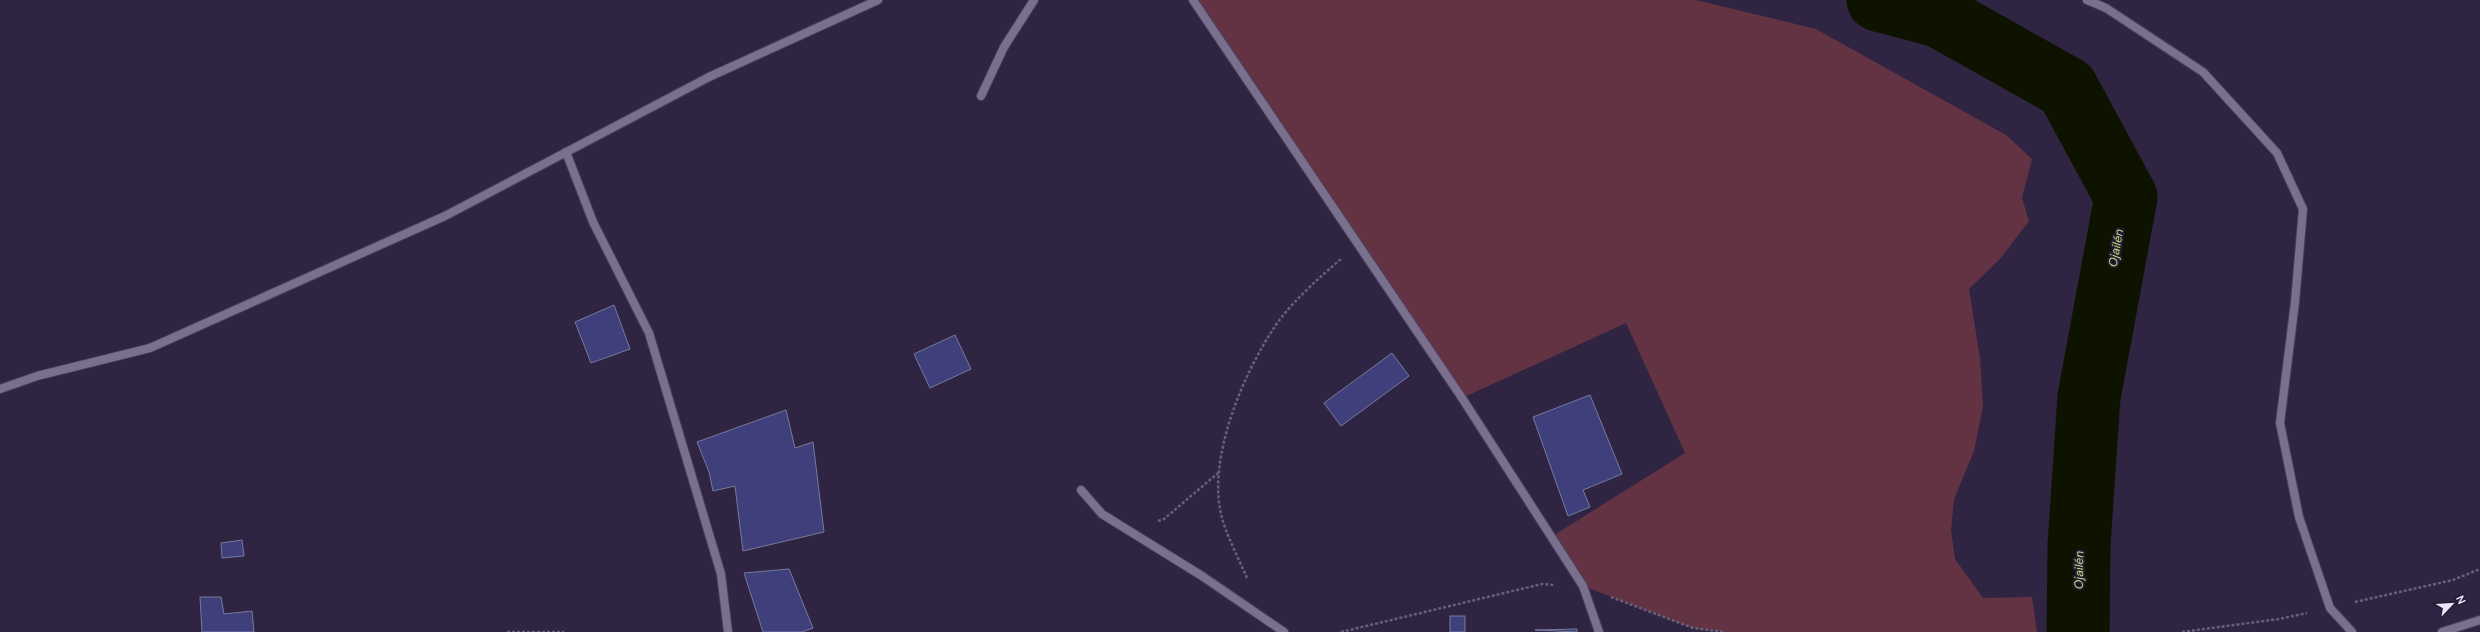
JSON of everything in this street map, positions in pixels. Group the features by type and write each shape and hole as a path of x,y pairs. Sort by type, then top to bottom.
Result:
{"street":[{"path":"0,388 37,376 150,348 445,216 709,77 878,0"},
{"path":"981,96 1004,47 1034,0"},
{"path":"1193,0 1462,398 1583,586 1599,632"},
{"path":"2087,0 2106,8 2203,72 2277,153 2303,209 2295,302 2280,423 2299,517 2330,608 2352,632"},
{"path":"566,152 593,222 649,333 721,574 728,632"},
{"path":"1081,490 1102,514 1284,632"},
{"path":"2442,632 2480,620"}],"path":[{"path":"1250,586 1221,513 1218,473 1227,433 1244,383 1272,330 1315,282 1358,244"},
{"path":"1129,531 1164,519 1218,473"},
{"path":"1341,632 1542,584 1583,586 1692,628 1725,632"},
{"path":"507,632 564,632"}],"shaded area":[{"path":"1193,0 1696,0 1816,29 2006,135 2032,159 2022,198 2029,221 2000,259 1969,289 1980,358 1983,406 1974,451 1954,499 1951,530 1955,559 1983,598 2032,597 2037,632 1725,632 1693,628 1583,586 1551,537 1685,453 1626,323 1462,398"}],"building":[{"path":"614,305 630,349 591,363 575,322"},
{"path":"955,335 971,369 930,388 914,354"},
{"path":"1392,353 1409,376 1341,426 1324,403"},
{"path":"1590,395 1622,474 1583,490 1590,507 1568,516 1533,417"},
{"path":"786,410 795,448 813,442 824,532 743,551 735,486 713,491 709,472 697,442"},
{"path":"242,540 244,556 222,558 221,543"},
{"path":"789,569 813,628 802,632 763,632 744,573"},
{"path":"200,597 221,597 224,614 252,611 254,632 202,632"},
{"path":"1450,616 1465,616 1465,632 1450,632"},
{"path":"1577,629 1577,632 1535,630"}],"waterway":[{"name":"Ojailén","path":"1878,0 1939,16 2067,88 2126,197 2089,397 2079,545 2078,632"}]}
